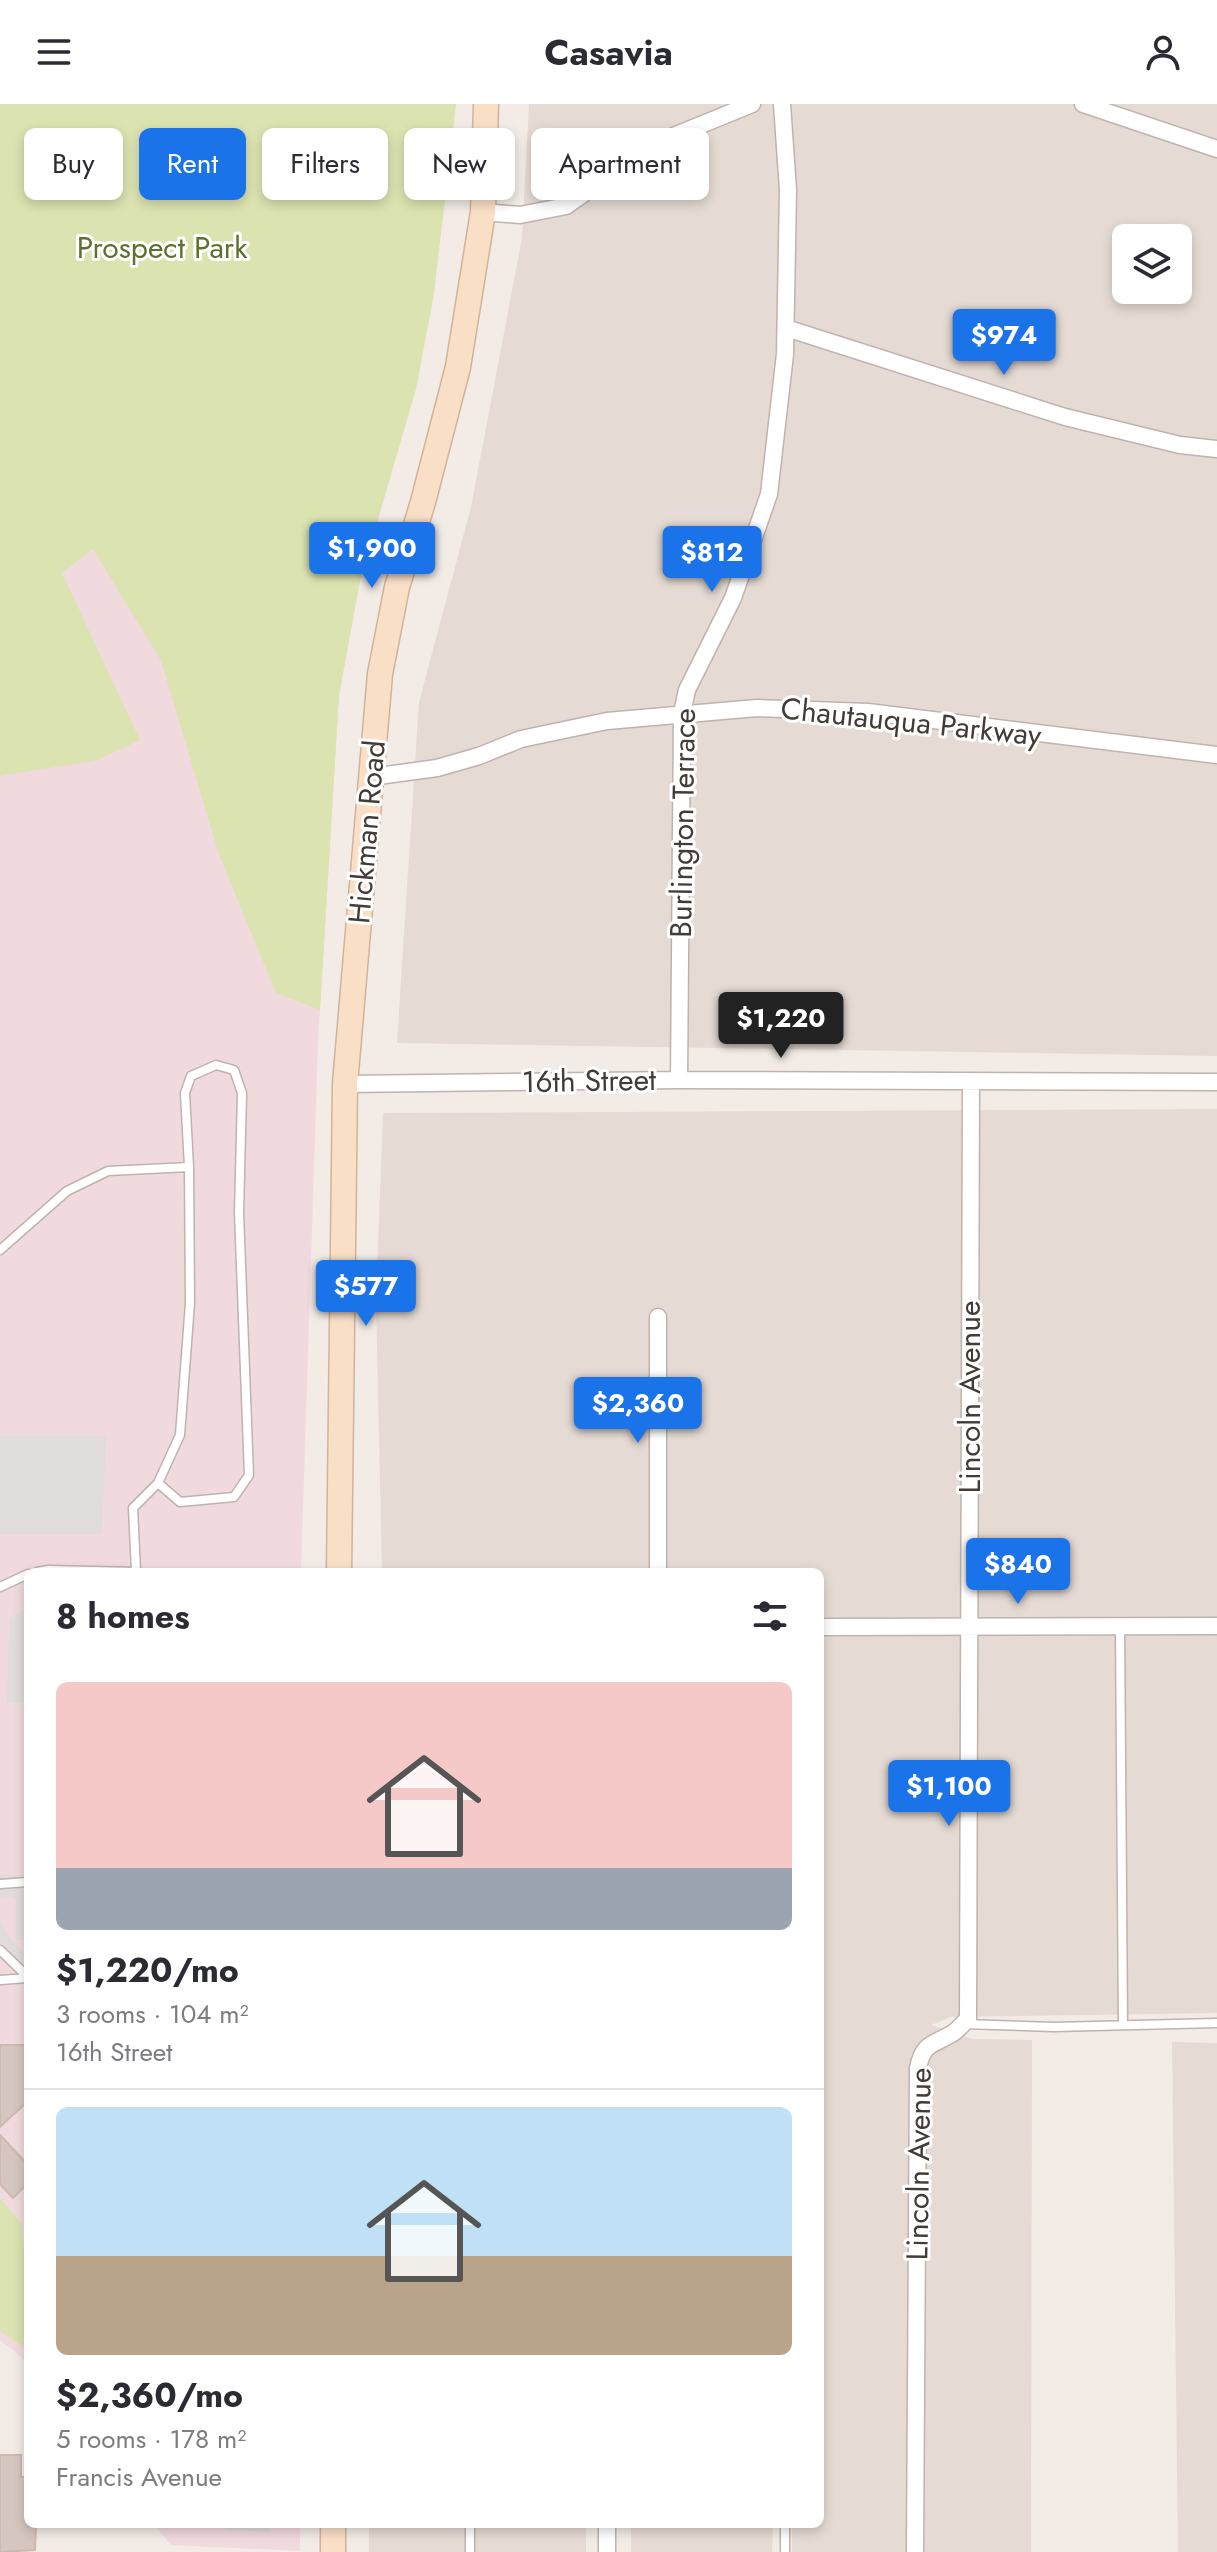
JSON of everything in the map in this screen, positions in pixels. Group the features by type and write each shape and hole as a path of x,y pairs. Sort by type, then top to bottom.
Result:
{"main road":[{"name":"Hickman Road","path":"339,1568 345,1084 380,674 397,587 458,367 483,212 486,104"},
{"path":"333,2528 333,2552"}],"street":[{"path":"483,212 520,215 566,206 654,144 752,104"},
{"name":"Burlington Terrace","path":"679,1080 682,713 687,690 733,598 769,494 786,328 788,190 782,104"},
{"path":"1083,104 1104,108 1217,149"},
{"path":"786,328 1065,417 1180,445 1217,449"},
{"name":"Chautauqua Parkway","path":"371,777 437,768 521,739 607,721 757,708 868,712 1217,755"},
{"name":"16th Street","path":"345,1084 679,1080 1217,1082"},
{"name":"Lincoln Avenue","path":"915,2552 918,2068 920,2056 927,2046 955,2032 968,2019 971,1081"},
{"path":"658,1317 658,1568"},
{"path":"824,1627 1217,1626"},
{"path":"607,2528 607,2552"}],"lane":[{"path":"137,1568 133,1508 158,1483 180,1435 190,1303 185,1093 191,1076 216,1065 234,1070 242,1093 239,1213 249,1475 234,1497 180,1502 158,1483"},
{"path":"0,1250 67,1191 108,1171 189,1167"},
{"path":"0,1587 24,1576"},
{"path":"1120,1626 1123,2025"},
{"path":"0,1884 24,1882"},
{"path":"0,1950 24,1974"},
{"path":"0,1980 24,1978"},
{"path":"962,2024 1054,2027 1217,2023"},
{"path":"470,2528 470,2552"},
{"path":"785,2528 785,2552"}],"shaded area":[{"path":"529,104 1217,104 1217,1056 397,1043 419,702 471,507 522,238"},
{"path":"0,395 360,581 339,695 318,1042 301,1568 24,1568 24,2360 0,2340"},
{"path":"1217,1109 1217,2013 951,2017 931,2025 972,2039 1032,2040 1031,2552 792,2552 792,2528 824,2528 824,1568 382,1568 376,1301 383,1113"},
{"path":"0,1436 106,1436 102,1534 0,1534"},
{"path":"24,1610 24,1703 7,1703 9,1619"},
{"path":"0,1875 24,1875 24,1940 16,1940 16,1901 11,1897 0,1899"},
{"path":"0,1922 24,1952 24,1973 0,1950"},
{"path":"1172,2042 1217,2043 1217,2552 1178,2552"},
{"path":"157,2528 300,2528 300,2551 171,2545"},
{"path":"226,2528 270,2528 270,2532"},
{"path":"369,2528 586,2528 586,2552 369,2552"},
{"path":"631,2528 773,2528 772,2552 631,2552"}],"green space":[{"name":"Prospect Park","path":"0,104 456,104 453,128 404,128 404,200 445,200 434,294 416,389 360,581 339,695 320,1010 276,993 219,855 161,661 93,549 62,573 140,740 98,760 0,776"},
{"path":"0,2198 21,2223 24,2343 22,2346 0,2331"}],"building":[{"path":"0,2045 24,2045 24,2105 0,2127"},
{"path":"0,2135 24,2161 24,2187 13,2198 0,2184"},
{"path":"0,2455 21,2455 24,2528 36,2528 35,2550 0,2552"}]}
